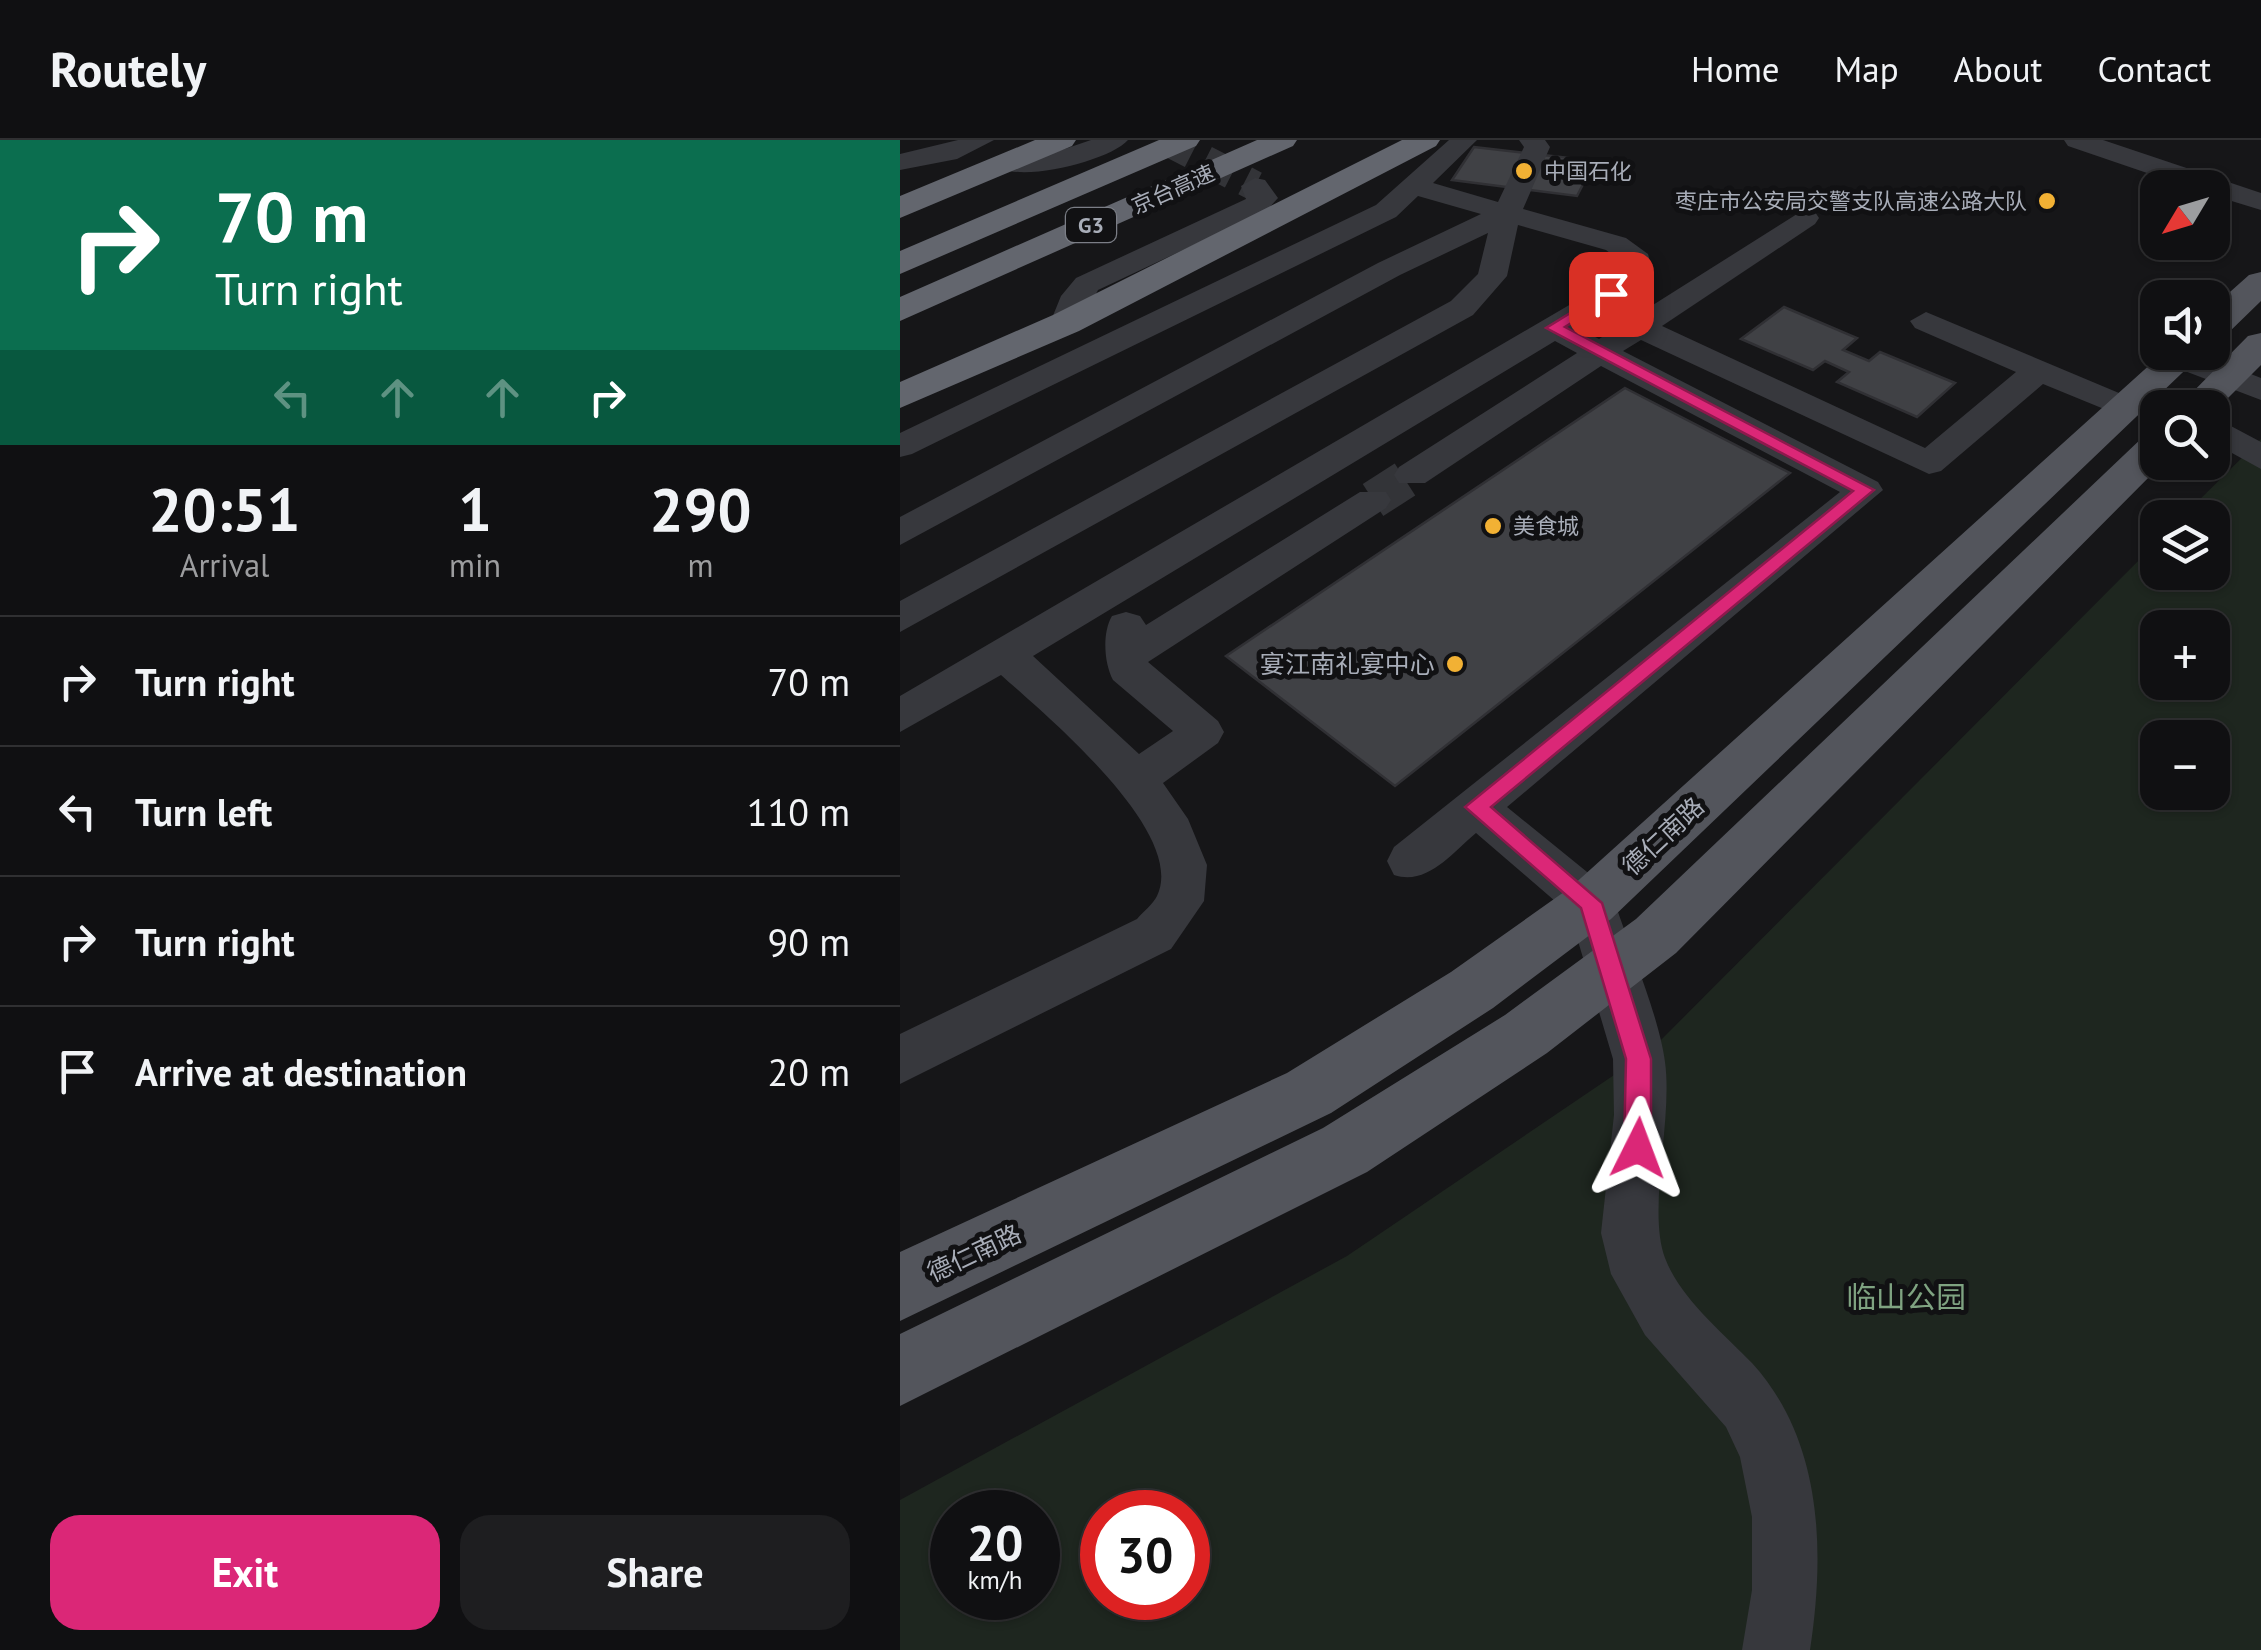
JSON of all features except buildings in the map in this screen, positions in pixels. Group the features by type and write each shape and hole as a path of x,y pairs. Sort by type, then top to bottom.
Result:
{"highway":[{"path":"912,203 1061,140"},
{"name":"京台高速","path":"900,264 1185,140"},
{"name":"京台高速","path":"900,310 1282,140"},
{"path":"900,396 1066,323 1425,140"}],"main road":[{"name":"德仁南路","path":"2230,335 2261,282"},
{"name":"德仁南路","path":"2230,359 2261,344"},
{"name":"德仁南路","path":"2185,390 2209,370"},
{"name":"德仁南路","path":"900,1287 1309,1092 1472,990 1591,903 2140,429"},
{"name":"德仁南路","path":"900,1371 1344,1150 1526,1034 1656,936 2140,429"}],"street":[{"path":"900,162 937,146 981,140"},
{"path":"1005,164 1020,167 1055,162 1115,140"},
{"path":"900,446 1386,212 1464,140"},
{"path":"900,618 1462,308 1492,276 1507,213 1538,147 1532,140"},
{"path":"2076,140 2261,202"},
{"path":"912,203 937,146"},
{"path":"1066,323 1076,296 1088,284 1256,205 1264,198 1255,186"},
{"path":"900,716 1639,277 1638,260 1616,244 1412,186"},
{"path":"1386,212 1507,213"},
{"path":"1386,212 1388,349"},
{"path":"900,534 1389,269 1507,213"},
{"path":"1412,475 1804,218"},
{"path":"1926,321 2039,370 2140,426"},
{"path":"1639,327 1928,463 2039,370"},
{"path":"1410,861 1865,490 1554,328"},
{"path":"2230,438 2261,458"},
{"path":"1129,654 1373,500"},
{"path":"900,552 945,594"},
{"path":"1096,600 1129,631 1128,668 1203,732 1137,778"},
{"path":"900,1060 1154,934 1182,896 1181,844 1137,778 1004,654"},
{"path":"1476,807 1591,903 1639,1059 1641,1116 1630,1233 1640,1274 1666,1314 1748,1405 1772,1451 1785,1517 1786,1590 1776,1650"}],"green space":[{"name":"临山公园","path":"2261,439 2261,1650 900,1650 900,1500 1347,1256 1651,1050 2140,559 2140,590 2230,590 2230,500 2199,500 2219,480 2230,480 2230,470"}],"tunnel":[{"path":"1165,140 1255,186"},
{"path":"1373,500 1412,475"}],"place":[{"name":"中国石化","path":"1524,171"},
{"name":"枣庄市公安局交警支队高速公路大队","path":"2047,201"},
{"name":"美食城","path":"1493,526"},
{"name":"宴江南礼宴中心","path":"1455,664"}],"route":[{"path":"1611,294 1554,328 1865,490 1476,807 1591,903 1639,1059 1638,1148"}]}
